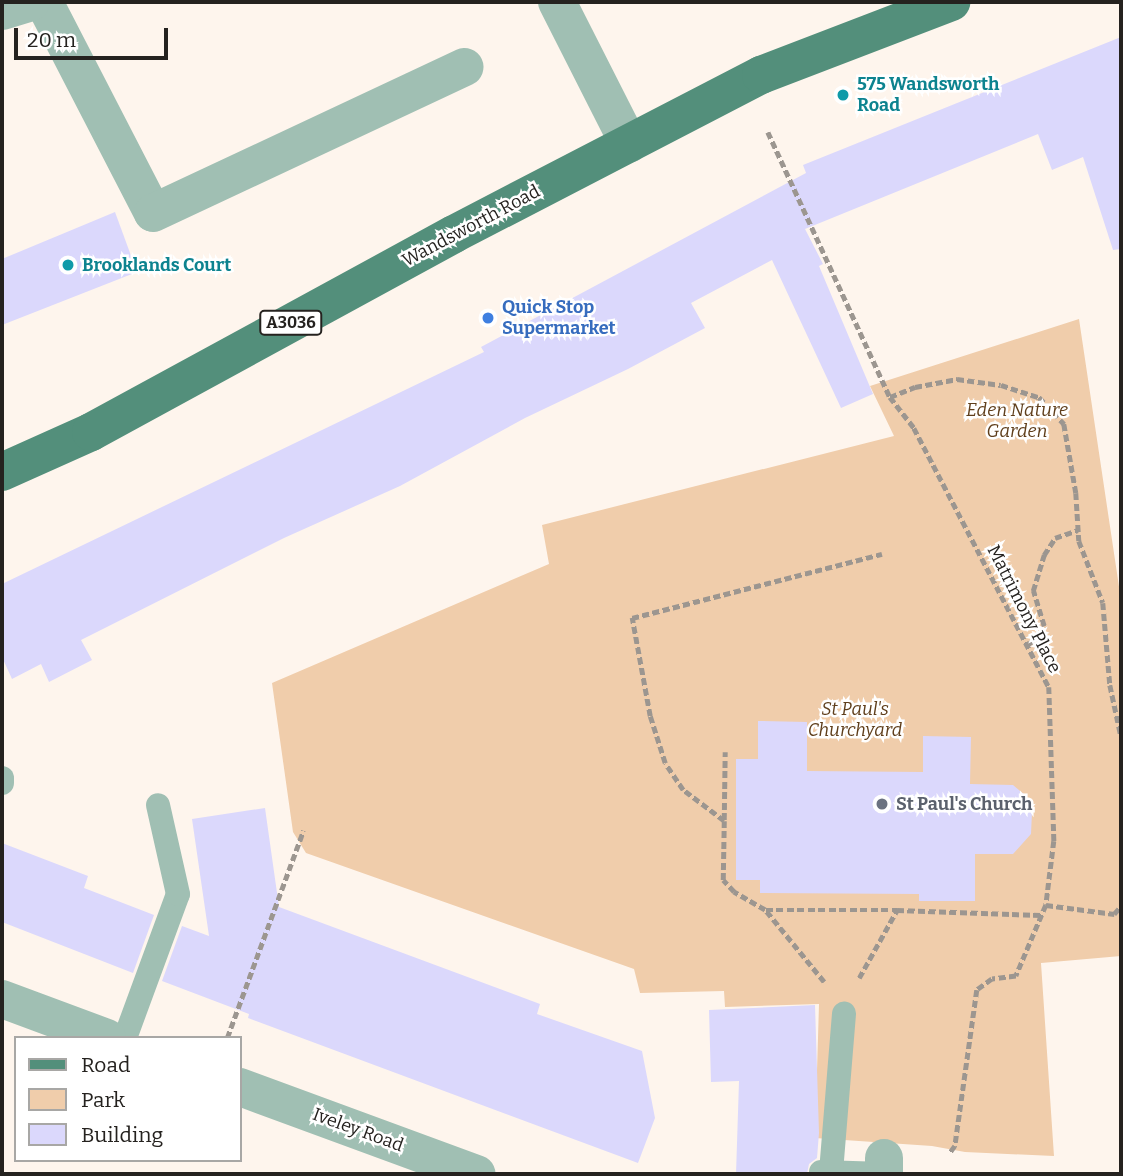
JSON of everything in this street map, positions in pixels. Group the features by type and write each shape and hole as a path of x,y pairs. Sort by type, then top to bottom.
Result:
{"main road":[{"name":"Wandsworth Road","path":"2,472 90,432 454,234 761,75 951,2"}],"street":[{"path":"2,11 31,2"},
{"path":"44,2 153,214 465,67"},
{"path":"558,2 629,144"},
{"path":"2,999 102,1036"},
{"name":"Iveley Road","path":"242,1088 476,1174"}],"lane":[{"path":"2,778 2,783"},
{"path":"126,1036 178,894 158,805"},
{"path":"846,1009 826,1172 884,1169"}],"path":[{"name":"Matrimony Place","path":"768,132 890,397 914,428 1049,687 1054,841 1046,905 1016,976 992,979 977,990 955,1146 950,1153"},
{"path":"890,397 915,387 957,379 1001,385 1039,397 1063,424 1076,493 1079,541 1103,603 1110,685 1121,736"},
{"path":"1027,645 1039,636 1044,626 1033,591 1044,555 1055,538 1078,530"},
{"path":"724,821 682,790 665,763 650,716 632,618 882,554"},
{"path":"726,752 723,880 734,892 765,910 846,1009 897,910"},
{"path":"228,1036 303,831"},
{"path":"1046,905 1114,914 1121,906"},
{"path":"765,910 897,910 1041,915"}],"green space":[{"name":"St Paul's Churchyard","path":"1079,319 1121,600 1121,956 1041,963 1054,1156 965,1152 932,1146 815,1138 819,1004 725,1007 724,991 640,993 634,969 306,853 293,832 272,683 549,564 542,525 894,436 870,386"}],"building":[{"path":"1121,37 1121,249 1113,250 1083,157 1052,170 1038,134 805,229 823,264 819,266 873,394 841,408 772,260 691,303 705,328 628,369 525,418 400,486 284,538 81,640 92,660 49,682 41,664 12,679 2,657 2,584 484,352 481,347 806,173 803,165"},
{"name":"Brooklands Court","path":"115,212 137,272 2,325 2,259"},
{"name":"St Paul's Church","path":"758,721 807,722 807,771 923,772 923,736 971,737 970,784 1013,785 1026,796 1032,812 1031,834 1013,854 975,854 975,901 919,901 919,894 760,893 760,880 736,880 736,759 758,759"},
{"path":"265,808 279,907 540,1004 537,1014 642,1051 655,1118 638,1163 248,1018 249,1014 162,981 182,926 209,936 192,819"},
{"path":"2,843 88,876 84,888 154,915 133,973 2,922"},
{"path":"815,1005 819,1133 817,1158 809,1164 807,1174 736,1174 739,1081 711,1082 709,1010"}],"place":[{"name":"575 Wandsworth Road","path":"843,95"},
{"name":"Brooklands Court","path":"68,265"},
{"name":"Quick Stop Supermarket","path":"488,318"},
{"name":"St Paul's Church","path":"882,804"}],"park label":[{"name":"Eden Nature Garden","path":"1017,421"}]}
